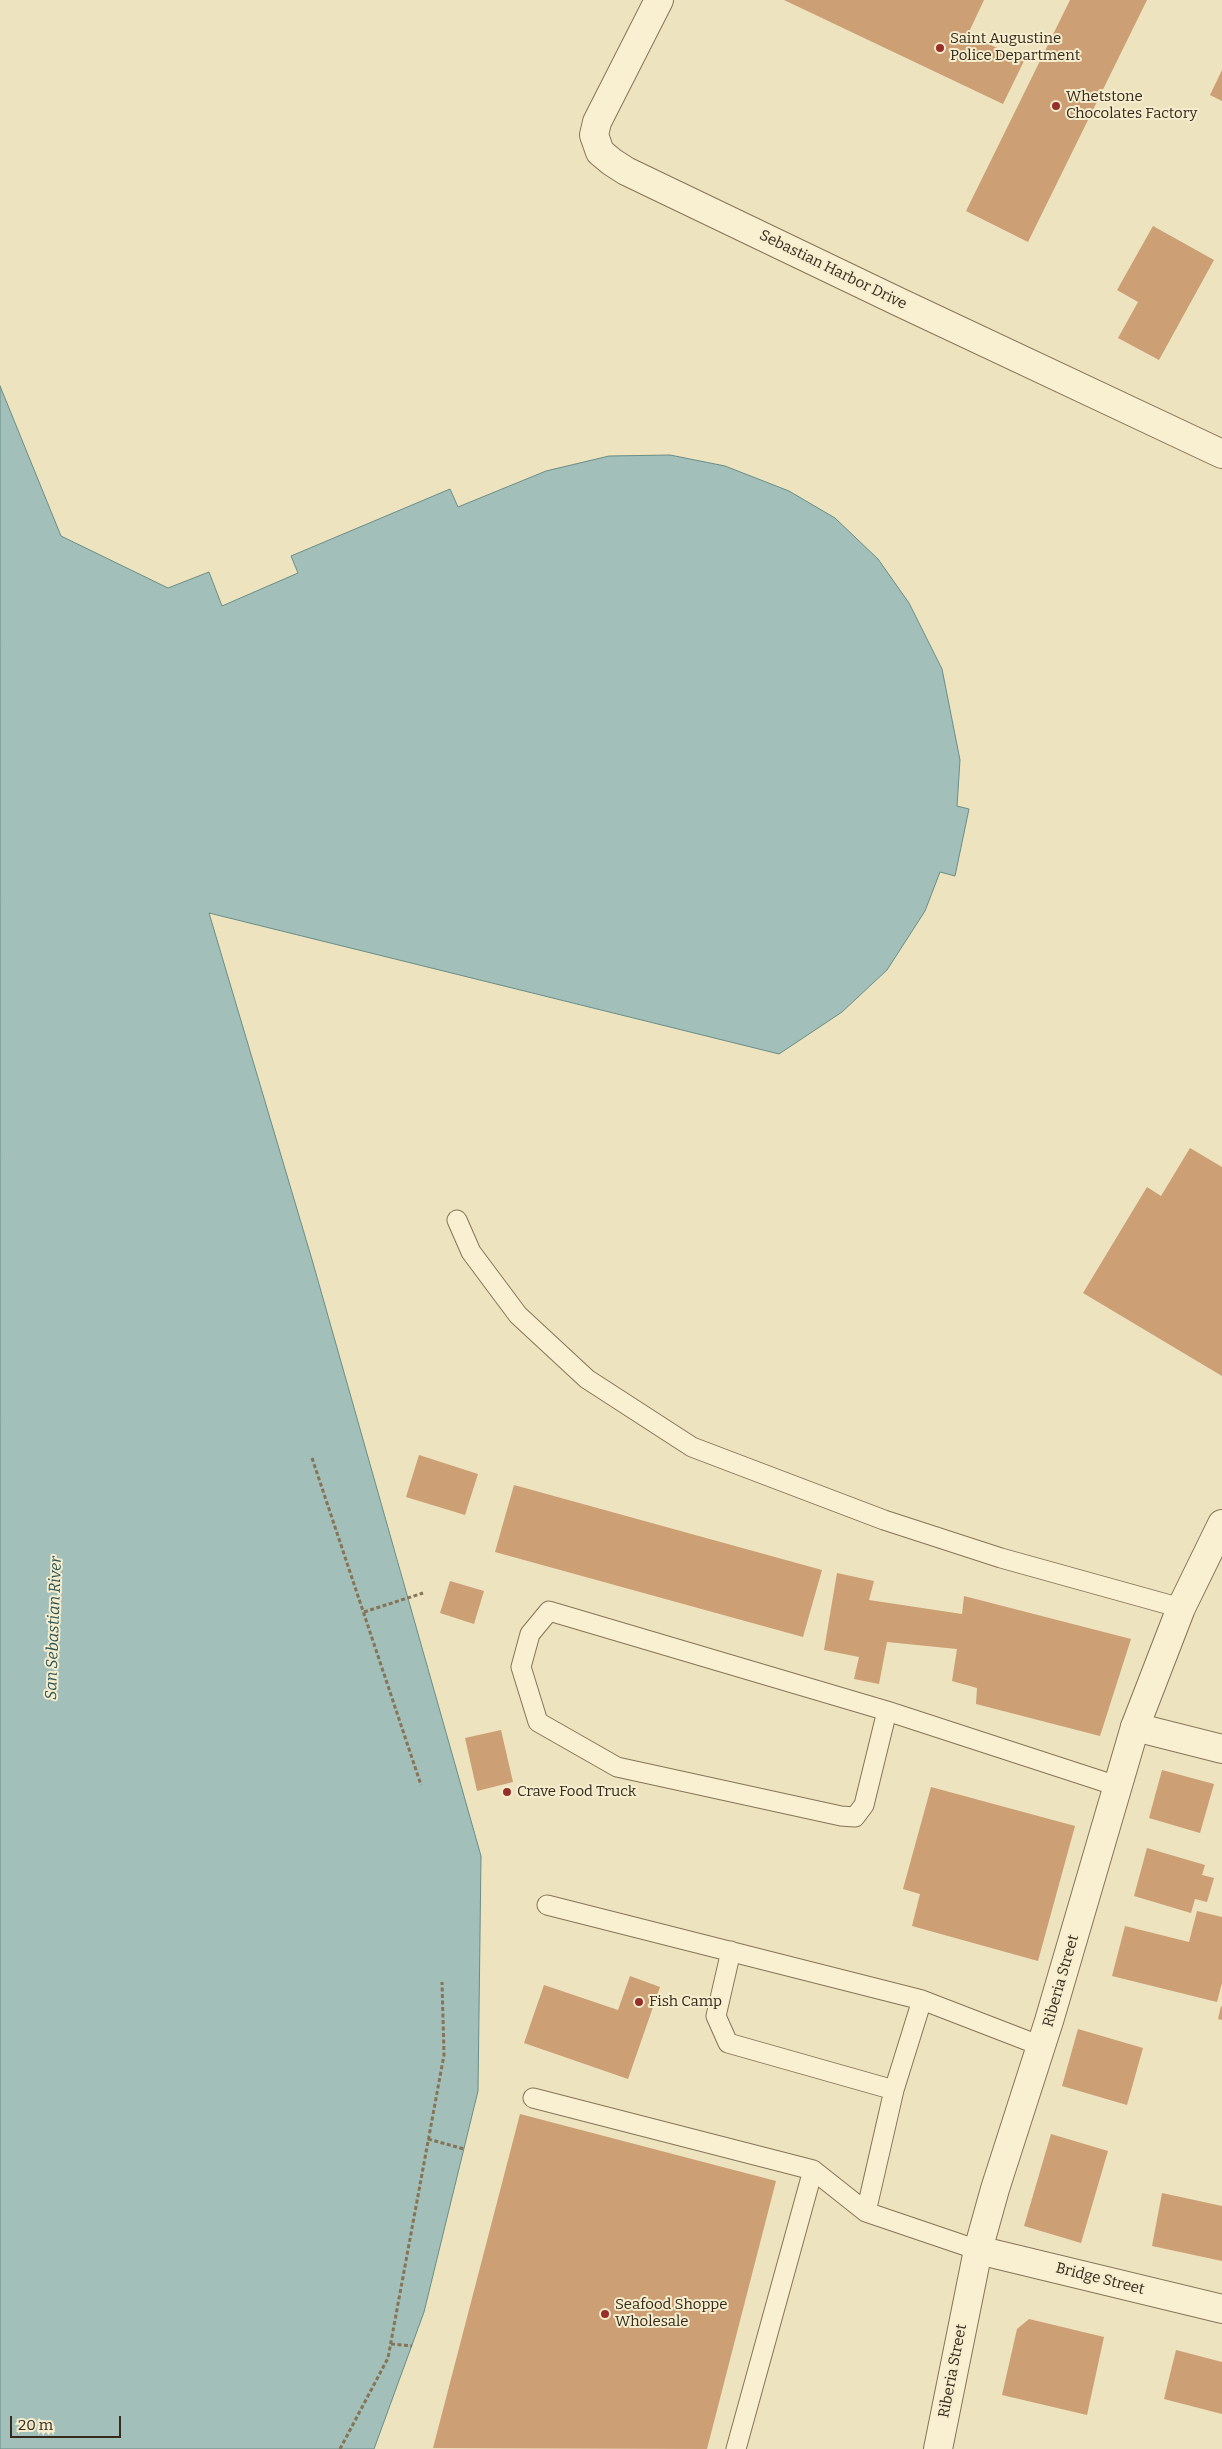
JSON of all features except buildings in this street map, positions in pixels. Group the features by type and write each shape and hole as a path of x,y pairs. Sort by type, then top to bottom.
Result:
{"street":[{"name":"Sebastian Harbor Drive","path":"659,0 602,110 595,128 594,134 600,152 612,162 626,171 907,306 1222,454"},
{"name":"Riberia Street","path":"938,2449 978,2250 995,2189 1041,2046 1135,1727 1181,1608 1222,1524"},
{"path":"1135,1727 1222,1749"},
{"name":"Bridge Street","path":"978,2250 1222,2309"}],"lane":[{"path":"457,1220 471,1252 518,1315 587,1379 692,1447 884,1520 1001,1558 1181,1608"},
{"path":"887,1711 864,1805 855,1817 841,1816 617,1767 538,1722 521,1667 530,1634 549,1611 887,1711 1117,1786"},
{"path":"547,1905 922,2000 1041,2046"},
{"path":"731,1951 716,2016 728,2043 894,2090"},
{"path":"866,2212 894,2090 922,2000"},
{"path":"533,2098 813,2170 866,2212 978,2250"},
{"path":"736,2449 813,2170"}],"path":[{"path":"312,1458 421,1785"},
{"path":"364,1612 423,1593"},
{"path":"340,2449 388,2358 444,2055 442,1982"},
{"path":"428,2139 464,2149"},
{"path":"391,2344 412,2346"}],"water":[{"name":"San Sebastian River","path":"0,386 61,536 168,588 209,572 222,606 298,573 291,556 450,489 458,507 546,471 609,456 670,455 725,466 789,491 835,518 878,559 909,603 942,669 960,760 957,806 969,809 955,876 940,872 925,911 887,970 842,1012 779,1054 209,913 313,1263 481,1856 478,2091 424,2312 374,2449 0,2449"}],"place":[{"name":"Saint Augustine Police Department","path":"940,48"},
{"name":"Whetstone Chocolates Factory","path":"1056,106"},
{"name":"Crave Food Truck","path":"507,1792"},
{"name":"Fish Camp","path":"639,2002"},
{"name":"Seafood Shoppe Wholesale","path":"605,2314"}]}
